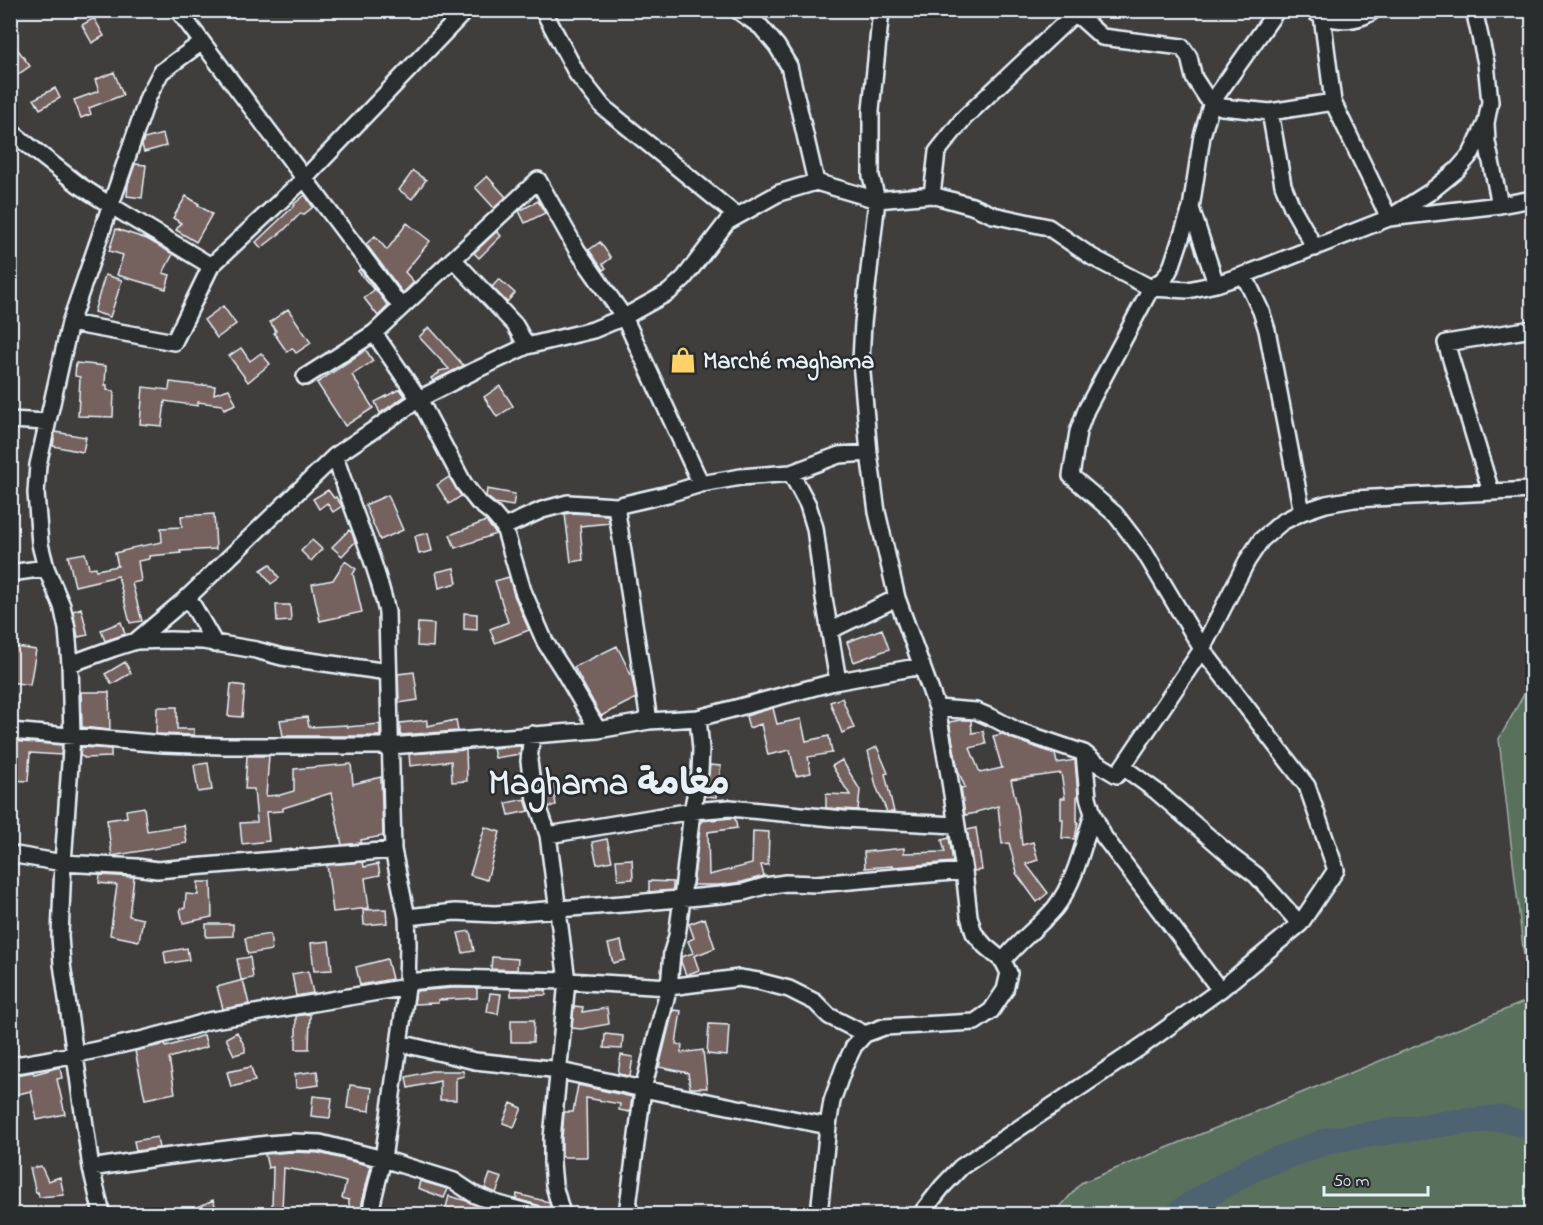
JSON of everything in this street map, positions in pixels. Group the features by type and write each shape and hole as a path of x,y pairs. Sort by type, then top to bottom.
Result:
{"street":[{"path":"178,10 401,307"},
{"path":"70,322 174,342 211,266 305,178 466,10"},
{"path":"543,10 577,74 603,107 737,216"},
{"path":"737,10 761,27 777,46 789,66 816,182"},
{"path":"819,1215 832,1101 854,1046 865,1034 884,1027 975,1022 991,1011 1005,990 1008,973 1003,961 974,933 969,916 950,775 937,708 897,598 877,512 869,453 861,361 877,200 871,176 871,110 881,10"},
{"path":"921,1215 961,1167 1142,1046 1220,990 1300,924 1336,870 1307,786 1202,649 1145,553 1115,514 1071,476 1078,432 1086,410 1151,288 1165,278 1172,265 1191,208 1202,136 1212,102 1276,10"},
{"path":"1374,10 1361,17 1340,20 1317,13 1333,102 1389,218"},
{"path":"1474,10 1486,63 1490,102 1486,123 1487,142 1500,205"},
{"path":"932,195 937,152 953,131 964,117 1075,11 1102,37 1182,46 1189,57 1194,78 1207,98 1221,107 1270,112 1333,102"},
{"path":"102,1215 91,1168 62,964 60,936 63,863 72,736 70,664 67,629 62,606 46,568 40,544 36,494 38,465 70,322 148,97 161,72 202,42"},
{"path":"1270,112 1283,185 1292,207 1316,248"},
{"path":"136,641 188,597 335,456 419,399 527,346 593,330 624,317 669,292 684,278 727,222 779,193 816,182 877,200 932,195 993,214 1047,227 1092,257 1151,288 1188,290 1244,275 1389,218 1430,192 1456,170 1471,154 1486,123"},
{"path":"10,131 79,185 211,266"},
{"path":"305,377 374,333 538,180 577,250 624,317 701,484"},
{"path":"1389,218 1533,199"},
{"path":"1191,208 1216,284"},
{"path":"453,259 515,325 527,346"},
{"path":"1244,275 1267,330 1302,512"},
{"path":"1491,492 1446,343 1533,329"},
{"path":"374,333 419,399 465,484 478,502 504,527 523,591 545,642 598,730"},
{"path":"10,420 47,422"},
{"path":"504,527 542,510 568,503 616,506 701,484 741,477 791,473 839,455 869,453"},
{"path":"335,456 381,587 387,612 393,850 407,917 407,985 400,1043 383,1159 371,1215"},
{"path":"791,473 808,505 814,528 838,681"},
{"path":"937,708 976,711 1016,730 1084,753 1117,776 1202,649 1247,561 1262,540 1282,522 1326,504 1354,499 1533,490"},
{"path":"616,506 649,721"},
{"path":"10,573 46,568"},
{"path":"188,597 215,644"},
{"path":"831,630 897,598"},
{"path":"70,664 136,641 170,640 256,650 282,657 388,672"},
{"path":"10,731 164,744 390,746 598,730 649,721 698,718 838,681 922,666"},
{"path":"627,1215 643,1089 669,987 672,952 677,936 692,811 700,772 701,749 698,718"},
{"path":"532,735 528,761 533,792 548,835 567,981 552,1138 554,1185 562,1215"},
{"path":"1084,753 1088,797 1104,837 1220,990"},
{"path":"1123,767 1156,791 1232,858 1256,875 1300,924"},
{"path":"548,835 692,811 730,807 843,819 956,825"},
{"path":"1003,961 1013,947 1055,908 1066,892 1093,814"},
{"path":"10,854 63,863 157,870 393,850"},
{"path":"407,917 455,912 495,914 682,899 744,892 786,883 816,884 964,872"},
{"path":"10,1066 75,1055 208,1021 452,978 669,987 739,978 789,989 815,1002 829,1016 865,1034"},
{"path":"400,1043 475,1061 558,1070 828,1126"},
{"path":"91,1168 293,1142 320,1143 454,1181 475,1195 534,1215"}],"green space":[{"path":"1532,680 1532,1214 1054,1214 1081,1183 1529,1000 1499,739"}],"building":[{"path":"94,18 104,36 92,43 82,25"},
{"path":"10,39 30,66 10,80"},
{"path":"114,72 123,95 89,108 91,114 81,118 74,100 99,91 95,80"},
{"path":"55,88 60,98 40,109 34,99"},
{"path":"163,134 166,146 144,152 142,145 144,139"},
{"path":"135,164 146,165 142,198 127,196 128,184"},
{"path":"413,171 426,180 412,199 399,190"},
{"path":"487,176 506,197 494,208 475,187"},
{"path":"305,195 313,207 303,215 301,213 261,248 256,242"},
{"path":"186,196 212,214 196,242 176,230 181,223 173,218"},
{"path":"538,201 545,213 525,223 519,211"},
{"path":"407,223 430,241 405,272 414,282 403,293 366,244 375,236 387,250"},
{"path":"116,229 147,239 173,254 163,273 170,275 166,289 117,275 123,255 109,251"},
{"path":"497,231 501,236 479,258 474,253"},
{"path":"600,242 611,258 603,264 606,268 603,270 589,250"},
{"path":"360,269 388,306 378,316 364,298 374,290 358,271"},
{"path":"105,275 122,280 110,317 94,312"},
{"path":"499,279 515,293 507,302 492,287"},
{"path":"223,306 236,324 217,338 204,320"},
{"path":"288,309 311,343 296,353 292,348 287,352 274,333 276,331 270,322"},
{"path":"429,327 465,365 433,381 431,378 439,371 449,369 419,337"},
{"path":"241,348 250,361 261,353 270,364 248,382 229,356"},
{"path":"366,350 373,361 352,375 373,408 345,426 317,383"},
{"path":"76,363 106,366 105,385 107,385 107,390 114,391 113,417 78,416 80,377 75,376"},
{"path":"170,382 215,386 214,394 229,389 236,404 224,409 222,405 198,402 198,406 165,401 162,426 140,424 143,387 169,390"},
{"path":"500,386 513,406 497,417 484,397"},
{"path":"400,389 405,396 380,413 375,402"},
{"path":"55,432 86,437 83,452 53,446"},
{"path":"449,477 461,496 449,504 437,485"},
{"path":"487,489 515,494 513,506 495,503 486,496"},
{"path":"328,490 342,506 333,512 327,503 319,509 313,499"},
{"path":"388,495 403,530 380,540 365,505"},
{"path":"214,514 216,549 180,551 181,553 149,556 149,559 138,561 141,581 132,583 142,621 130,623 118,576 75,586 68,556 85,553 89,568 96,567 96,570 118,566 115,553 162,542 161,528 182,527 181,516"},
{"path":"565,514 608,515 609,523 580,526 583,560 571,562"},
{"path":"486,521 496,534 455,548 450,535"},
{"path":"349,530 355,542 342,556 332,547"},
{"path":"428,533 432,551 419,554 415,536"},
{"path":"312,540 322,549 311,561 301,551"},
{"path":"345,561 356,569 353,574 362,612 320,621 312,584 333,580"},
{"path":"270,564 279,578 271,584 261,570"},
{"path":"454,568 457,583 439,588 436,572"},
{"path":"509,577 529,630 495,643 490,629 508,622 495,581"},
{"path":"276,605 290,605 291,621 277,622"},
{"path":"81,608 88,635 78,637 73,611"},
{"path":"464,613 477,614 477,630 464,629"},
{"path":"121,622 125,634 105,641 101,630"},
{"path":"418,623 434,624 433,647 417,646"},
{"path":"882,629 889,649 854,662 847,642"},
{"path":"10,646 36,650 30,685 10,682"},
{"path":"617,646 632,677 636,698 601,716 574,667"},
{"path":"125,662 131,673 112,684 105,674"},
{"path":"414,672 418,700 399,703 398,674"},
{"path":"231,684 245,686 242,717 228,716"},
{"path":"81,692 109,692 110,730 82,727"},
{"path":"842,698 854,728 842,733 830,702"},
{"path":"157,707 177,707 177,729 194,729 194,735 156,734"},
{"path":"773,708 777,724 801,719 806,741 829,736 832,753 808,757 811,773 796,776 790,750 768,755 761,724 749,728 746,716"},
{"path":"307,717 309,727 380,724 380,736 283,736 280,720"},
{"path":"427,720 427,726 456,720 458,731 400,735 400,723"},
{"path":"971,720 972,733 983,731 986,744 970,748 980,773 1002,768 993,736 1003,734 1055,754 1057,763 1075,760 1078,822 1075,839 1062,838 1061,798 1065,798 1061,773 1011,780 1018,810 1022,845 1033,842 1038,860 1026,864 1048,893 1037,902 1016,873 1009,843 1002,844 998,806 965,815 961,788 965,787 958,770 949,722"},
{"path":"10,741 62,745 61,755 30,753 28,781 10,780"},
{"path":"521,746 520,754 495,758 493,748"},
{"path":"81,747 111,749 111,757 84,758 80,756"},
{"path":"877,747 888,773 885,774 894,812 887,812 876,786 868,751"},
{"path":"466,750 467,781 452,782 451,761 410,766 409,754"},
{"path":"247,756 269,756 266,796 294,791 294,769 351,764 353,784 381,777 383,836 361,840 361,843 342,845 331,793 283,808 283,811 266,812 269,841 242,844 240,823 257,822 254,789 245,789"},
{"path":"842,760 860,790 858,810 826,808 826,794 850,795 832,766"},
{"path":"208,763 212,790 198,792 194,765"},
{"path":"710,765 721,766 716,797 705,796"},
{"path":"552,781 556,805 549,807 542,783"},
{"path":"525,799 529,811 509,815 506,803"},
{"path":"144,807 147,831 184,825 187,843 112,856 107,820 127,817 126,810"},
{"path":"735,818 737,828 708,832 709,875 752,864 753,831 769,832 768,865 761,865 764,876 719,885 693,885 701,821"},
{"path":"485,827 500,832 487,880 470,875"},
{"path":"976,828 982,870 974,871 967,830"},
{"path":"949,838 953,862 865,868 864,852 904,848 904,853 945,852 942,840"},
{"path":"607,839 612,861 597,864 592,842"},
{"path":"632,859 633,879 618,880 616,860"},
{"path":"363,862 364,867 378,864 380,875 365,878 369,908 333,912 327,865"},
{"path":"100,875 134,877 129,916 143,919 139,941 110,935 117,885 99,883"},
{"path":"649,881 673,882 673,890 649,892"},
{"path":"198,882 211,882 212,917 183,923 180,909 185,908 186,894 198,895"},
{"path":"386,909 387,923 364,925 363,910"},
{"path":"705,918 715,948 694,956 699,970 686,975 681,957 693,953 688,941 694,938 689,924"},
{"path":"206,924 233,924 233,936 206,937"},
{"path":"470,931 474,951 463,953 458,933"},
{"path":"270,934 272,950 248,954 245,938"},
{"path":"329,941 332,970 314,971 311,943"},
{"path":"621,941 625,960 613,963 608,944"},
{"path":"187,948 189,960 166,964 164,952"},
{"path":"250,957 253,978 241,980 237,959"},
{"path":"492,957 518,959 517,970 491,969"},
{"path":"387,959 392,979 360,985 356,967"},
{"path":"308,971 313,993 296,996 292,974"},
{"path":"243,980 249,1004 223,1009 217,987"},
{"path":"477,988 477,998 414,1004 416,991"},
{"path":"511,989 546,990 546,995 511,996"},
{"path":"490,993 501,994 498,1014 487,1012"},
{"path":"574,1006 583,1007 582,1012 607,1008 609,1024 581,1029 572,1028"},
{"path":"673,1010 681,1011 676,1044 682,1045 681,1053 703,1050 707,1088 690,1088 688,1073 659,1067"},
{"path":"310,1014 309,1049 296,1049 296,1016"},
{"path":"511,1020 534,1020 533,1042 511,1042"},
{"path":"709,1024 729,1025 727,1056 707,1054"},
{"path":"237,1032 245,1047 245,1052 234,1055 226,1038"},
{"path":"605,1034 623,1036 622,1049 604,1048"},
{"path":"204,1035 207,1047 169,1058 175,1093 145,1099 135,1051 165,1044 166,1047"},
{"path":"621,1055 633,1057 630,1076 618,1074"},
{"path":"60,1067 62,1078 57,1079 65,1114 37,1120 31,1091 10,1096 10,1076 33,1072 34,1074"},
{"path":"251,1067 255,1081 231,1087 227,1072"},
{"path":"317,1071 319,1085 296,1088 295,1074"},
{"path":"431,1071 463,1071 464,1076 456,1078 456,1100 440,1100 440,1081 408,1088 406,1077"},
{"path":"350,1085 372,1088 370,1111 347,1108"},
{"path":"578,1085 632,1097 630,1112 619,1110 620,1104 586,1098 587,1157 562,1157 564,1112 573,1112"},
{"path":"313,1096 332,1098 330,1118 311,1116"},
{"path":"511,1103 522,1108 514,1127 503,1123"},
{"path":"157,1137 159,1148 136,1151 134,1141"},
{"path":"319,1153 371,1166 361,1215 349,1215 349,1200 342,1198 346,1182 284,1168 282,1209 272,1209 273,1167 268,1168 265,1154"},
{"path":"41,1166 48,1181 60,1177 64,1195 39,1197 30,1168"},
{"path":"490,1174 502,1178 496,1193 485,1188"},
{"path":"420,1181 448,1189 444,1198 418,1188"},
{"path":"517,1194 549,1202 551,1214 543,1212 537,1205 516,1199"},
{"path":"449,1196 467,1201 499,1215 444,1215"},
{"path":"213,1200 219,1215 181,1215"}],"waterway":[{"path":"1178,1214 1254,1168 1330,1140 1500,1118 1532,1127"}],"place":[{"name":"Marché maghama","path":"683,360"}],"district":[{"name":"Maghama مغامة","path":"609,781"}]}
